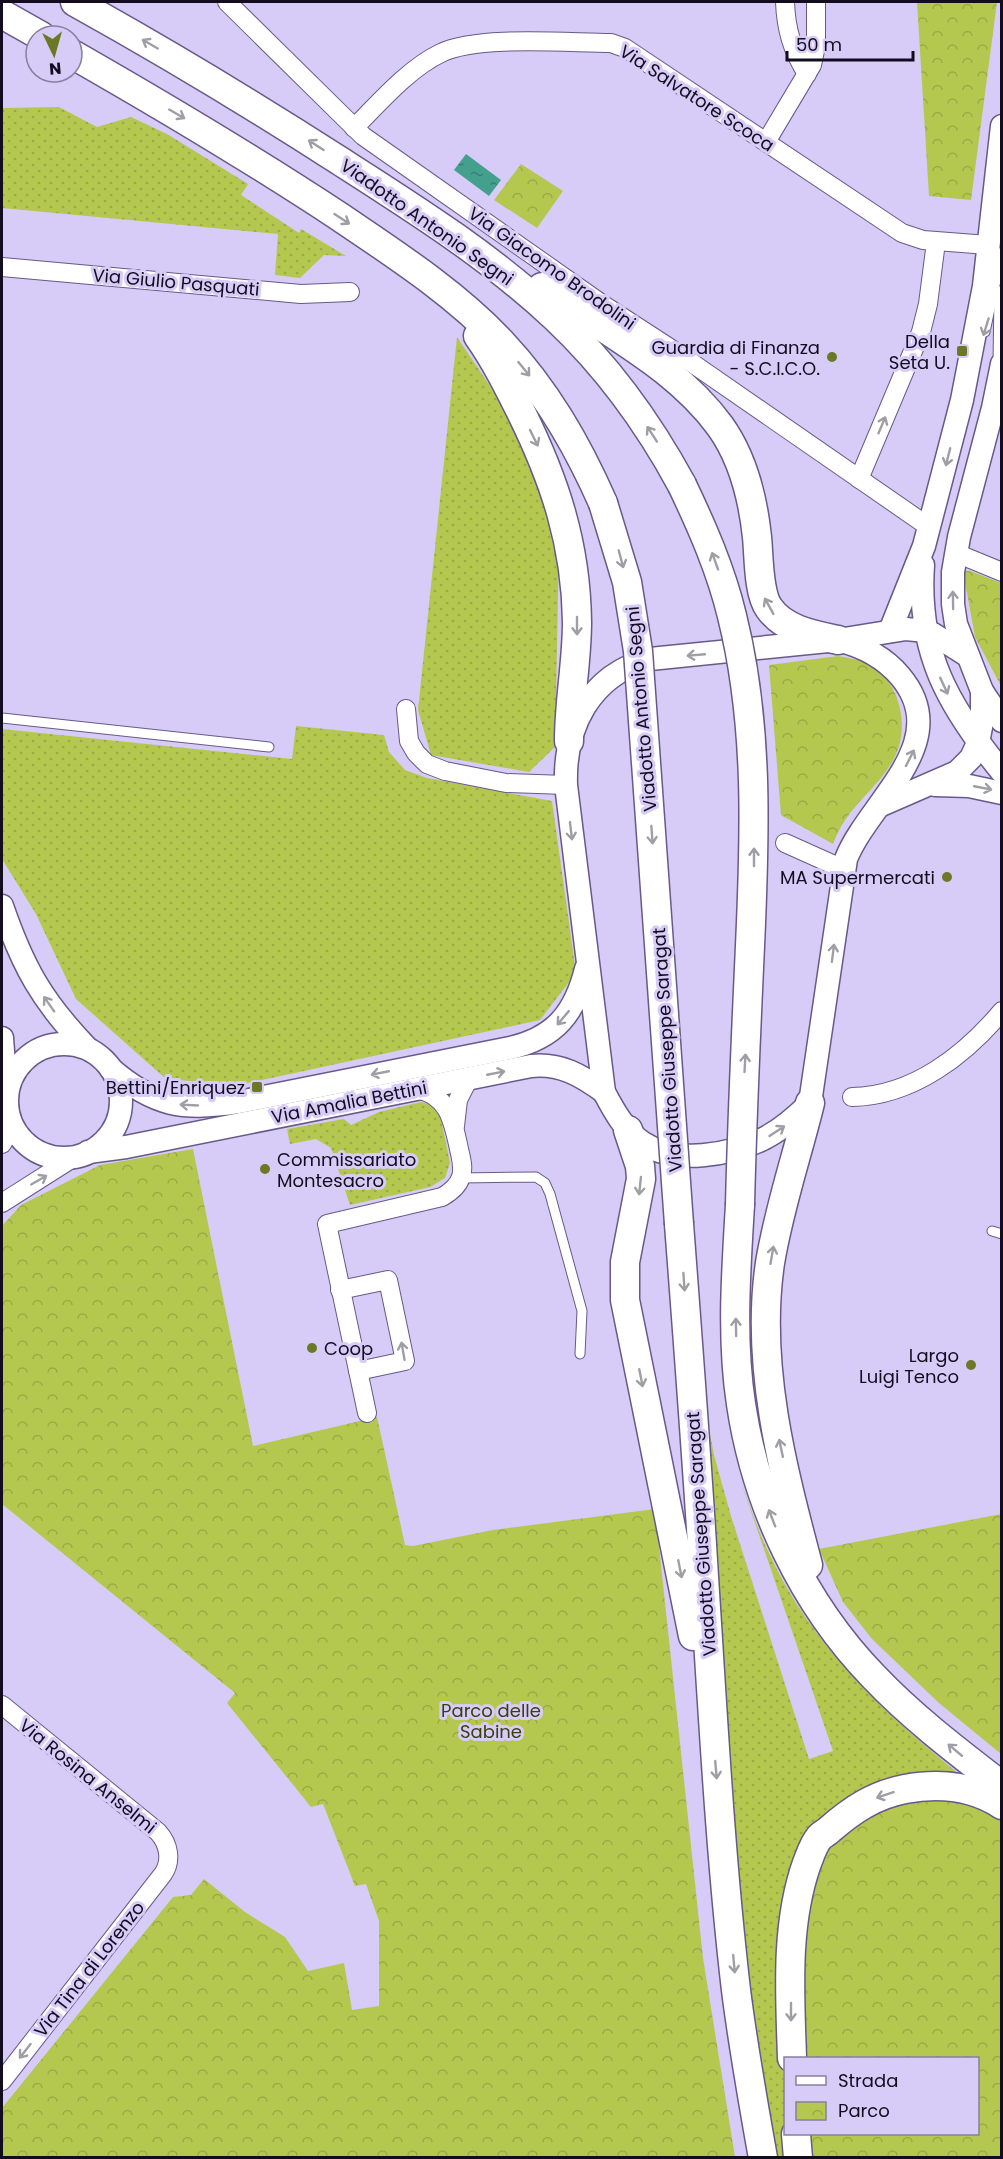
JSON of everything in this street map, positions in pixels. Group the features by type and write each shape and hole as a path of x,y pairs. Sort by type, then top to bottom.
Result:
{"main road":[{"name":"Viadotto Antonio Segni","path":"75,2 164,52 292,130 462,242 528,294 568,331 635,409 663,452 702,527 724,589 743,668 754,782 754,872 736,1276 736,1346 745,1424 754,1464 772,1519 788,1553 819,1607"},
{"name":"Viadotto Antonio Segni","path":"84,61 222,141 356,228 452,297 500,341 542,390 575,444 603,503 627,582 637,642 657,909"},
{"path":"462,242 546,289 666,370 696,396 722,428 741,464 754,517 762,582 768,607 778,618 795,628 838,640"},
{"path":"452,297 483,343 530,430 553,483 563,517 573,561 577,621 569,741"},
{"name":"Viadotto Giuseppe Saragat","path":"657,909 704,1565 713,1735 736,1990 748,2076 763,2157"},
{"path":"810,1103 772,1250 766,1333 769,1381 775,1421 795,1516 819,1607 837,1634 874,1678 923,1723 1002,1786"},
{"path":"628,1130 640,1166 641,1179 625,1262 625,1300 713,1735"},
{"path":"792,2057 791,1980 795,1912 805,1868 819,1838 842,1818 868,1801 910,1788 957,1787 982,1795 1002,1805"},
{"path":"796,2135 798,2157"}],"street":[{"name":"Via Giacomo Brodolini","path":"227,2 354,128 602,304 680,354 859,479 927,536"},
{"path":"785,2 786,24 790,40 796,57 807,74"},
{"path":"766,142 812,65 816,46 816,2"},
{"name":"Via Salvatore Scoca","path":"354,128 408,77 434,57 452,49 509,42 611,43 625,48 902,233 923,240 995,249"},
{"path":"890,631 927,536 962,400 984,285 995,249 1002,126"},
{"path":"859,479 921,332 928,304 936,242"},
{"name":"Via Giulio Pasquati","path":"2,267 301,294 350,292"},
{"path":"999,374 956,553 953,572 953,610 958,633 982,691 1002,721"},
{"path":"927,536 922,588 926,631 940,680 978,743 1002,772"},
{"path":"956,553 1002,572"},
{"path":"838,640 861,647 886,662 905,682 915,705 918,729 914,749 901,775 856,838 843,869 818,1062 810,1103 794,1119 763,1139 712,1153 683,1155 663,1152 644,1143 628,1130 604,1092 566,785 565,766 569,741 578,717 594,694 607,681 634,664 663,658 838,640 906,629 926,631 948,642 968,656"},
{"path":"878,807 961,769 972,758 982,722 982,691"},
{"path":"406,709 409,741 416,753 427,764 445,771 506,783 566,785"},
{"path":"922,787 963,785 1002,793"},
{"path":"785,843 843,869"},
{"path":"2,906 29,975 53,1010 87,1048"},
{"path":"6,1096 14,1072 22,1061 48,1046 64,1043 87,1048 98,1054 111,1069 137,1089 158,1100 179,1105 210,1106 510,1048 546,1036 560,1023 574,1003 587,965"},
{"path":"852,1097 868,1096 894,1089 939,1069 969,1045 1002,1011"},
{"path":"2,1038 7,1134 39,1152 60,1158 82,1154 107,1137 119,1116 120,1092 111,1069"},
{"name":"Via Amalia Bettini","path":"2,1203 82,1154 531,1066 547,1065 575,1073 604,1092"},
{"path":"455,1128 458,1100 469,1078"},
{"path":"367,1413 327,1224 442,1197 452,1191 461,1178 463,1166 455,1128 448,1111 431,1093 416,1089"},
{"path":"340,1290 388,1280 405,1361 358,1371"},
{"name":"Via Rosina Anselmi","path":"2,1705 158,1832 168,1852"},
{"name":"Via Tina di Lorenzo","path":"2,2081 163,1874 168,1864 168,1852"}],"lane":[{"path":"995,249 999,270 999,374"},
{"path":"962,400 988,322 999,270"},
{"path":"2,718 269,747"},
{"path":"461,1178 536,1177 545,1183 582,1311 580,1354"}],"green space":[{"path":"917,2 997,2 971,200 929,196"},
{"path":"59,107 97,127 131,117 167,134 248,184 241,195 299,233 301,229 346,256 324,255 300,278 275,275 278,234 2,208 2,108"},
{"path":"521,164 563,191 537,228 494,200"},
{"path":"457,337 519,429 559,546 555,747 529,772 431,755 418,710"},
{"path":"963,571 970,571 1001,583 1001,686 975,637"},
{"path":"838,656 865,662 887,680 895,692 902,720 898,749 892,762 845,820 833,844 781,815 769,665"},
{"path":"296,726 384,735 389,752 405,770 427,778 552,801 576,973 540,1020 239,1085 166,1079 76,999 36,914 2,859 2,729 292,759"},
{"path":"421,1102 432,1105 441,1118 450,1163 445,1178 430,1187 350,1205 331,1148 316,1139 290,1144 287,1129 344,1119 351,1125 379,1112"},
{"name":"Parco delle Sabine","path":"193,1149 253,1446 377,1417 405,1545 413,1546 493,1530 655,1509 703,1958 735,2157 2,2157 2,2108 173,1897 191,1895 204,1879 245,1912 285,1937 308,1971 344,1963 352,2010 379,2006 379,1921 366,1884 355,1886 323,1804 311,1807 227,1703 235,1693 2,1504 2,1226 21,1205 100,1165"},
{"path":"706,1413 714,1455 731,1516 809,1759 833,1751 740,1479 764,1542 786,1585 828,1648 852,1676 906,1729 964,1778 856,1793 843,1800 817,1824 778,1997 784,2081 784,2135 786,2135 790,2157 774,2157 761,2098 739,1882"},
{"path":"1002,1514 1001,1754 939,1703 872,1639 843,1602 819,1549"},
{"path":"937,1792 1001,1815 1001,2157 804,2157 803,2135 979,2135 979,2057 800,2057 796,1968 822,1852 855,1817"}],"water":[{"path":"466,154 501,180 489,196 454,170"}],"place":[{"name":"Della Seta U.","path":"962,351"},
{"name":"Guardia di Finanza - S.C.I.C.O.","path":"832,357"},
{"name":"MA Supermercati","path":"947,877"},
{"name":"Bettini/Enriquez","path":"257,1087"},
{"name":"Commissariato Montesacro","path":"265,1169"},
{"name":"Coop","path":"312,1348"},
{"name":"Largo Luigi Tenco","path":"971,1365"}]}
